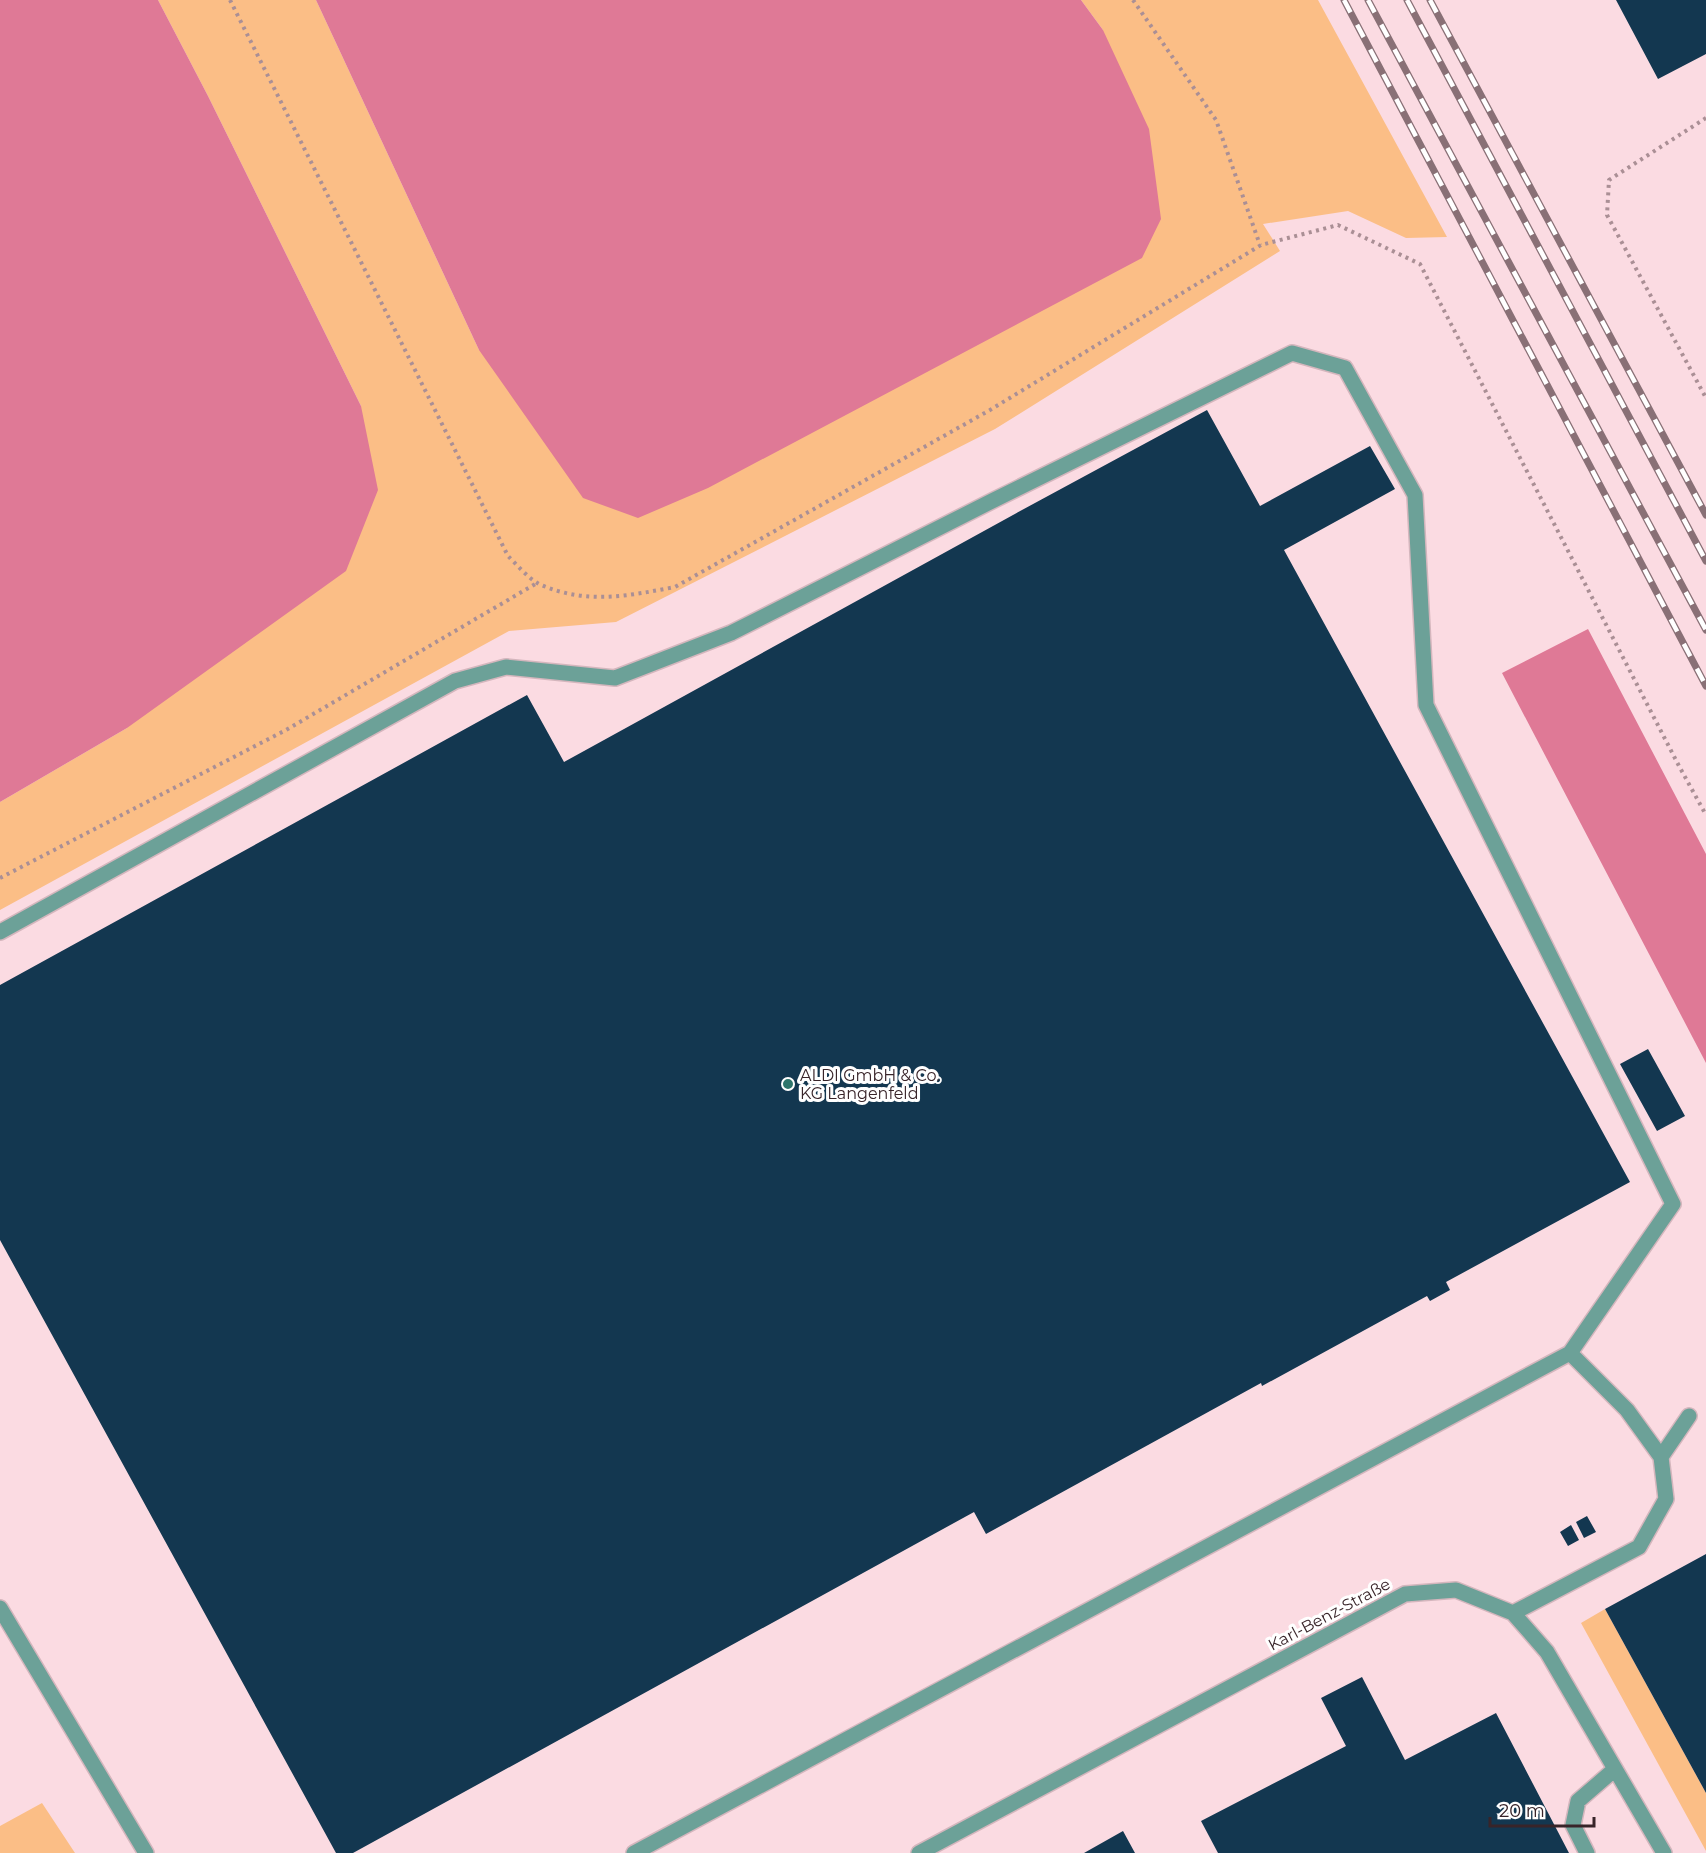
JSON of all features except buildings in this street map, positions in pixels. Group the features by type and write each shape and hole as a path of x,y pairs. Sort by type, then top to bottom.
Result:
{"street":[{"path":"0,932 455,681 506,667 615,678 721,637 1292,353 1345,368 1415,495 1426,705 1673,1204 1570,1353 634,1853"},
{"path":"1513,1613 1639,1547 1666,1499 1661,1457 1627,1410 1570,1353"},
{"path":"1661,1457 1689,1416"},
{"name":"Karl-Benz-Straße","path":"919,1853 1405,1594 1456,1590 1513,1613 1547,1652 1664,1853"},
{"path":"0,1608 146,1853"},
{"path":"1587,1853 1573,1825 1578,1801 1615,1769"}],"path":[{"path":"230,0 508,556 537,583 582,598 631,596 675,587 990,411 1261,245 1338,225 1420,264 1673,756 1706,815"},
{"path":"1133,0 1216,120 1261,245"},
{"path":"1706,118 1609,180 1607,215 1706,398"},
{"path":"0,878 286,730 537,583"}],"shaded area":[{"path":"0,0 158,0 361,406 378,490 346,571 127,728 0,802"},
{"path":"158,0 316,0 479,350 1103,30 1081,0 1318,0 1447,237 1406,238 1348,211 1263,224 1280,251 995,429 616,622 509,631 0,910 0,802 127,728 361,406"},
{"path":"316,0 1081,0 1103,30 1149,129 1161,219 1142,258 708,488 638,518 583,498 479,350"},
{"path":"1588,629 1706,854 1706,1063 1502,673"},
{"path":"1605,1609 1706,1793 1706,1851 1581,1623"},
{"path":"42,1803 75,1853 0,1853 0,1826"}],"railway":[{"path":"1344,0 1706,686"},
{"path":"1368,0 1706,630"},
{"path":"1407,0 1706,561"},
{"path":"1430,0 1706,515"}],"place":[{"name":"ALDI GmbH & Co. KG Langenfeld","path":"788,1084"}]}
